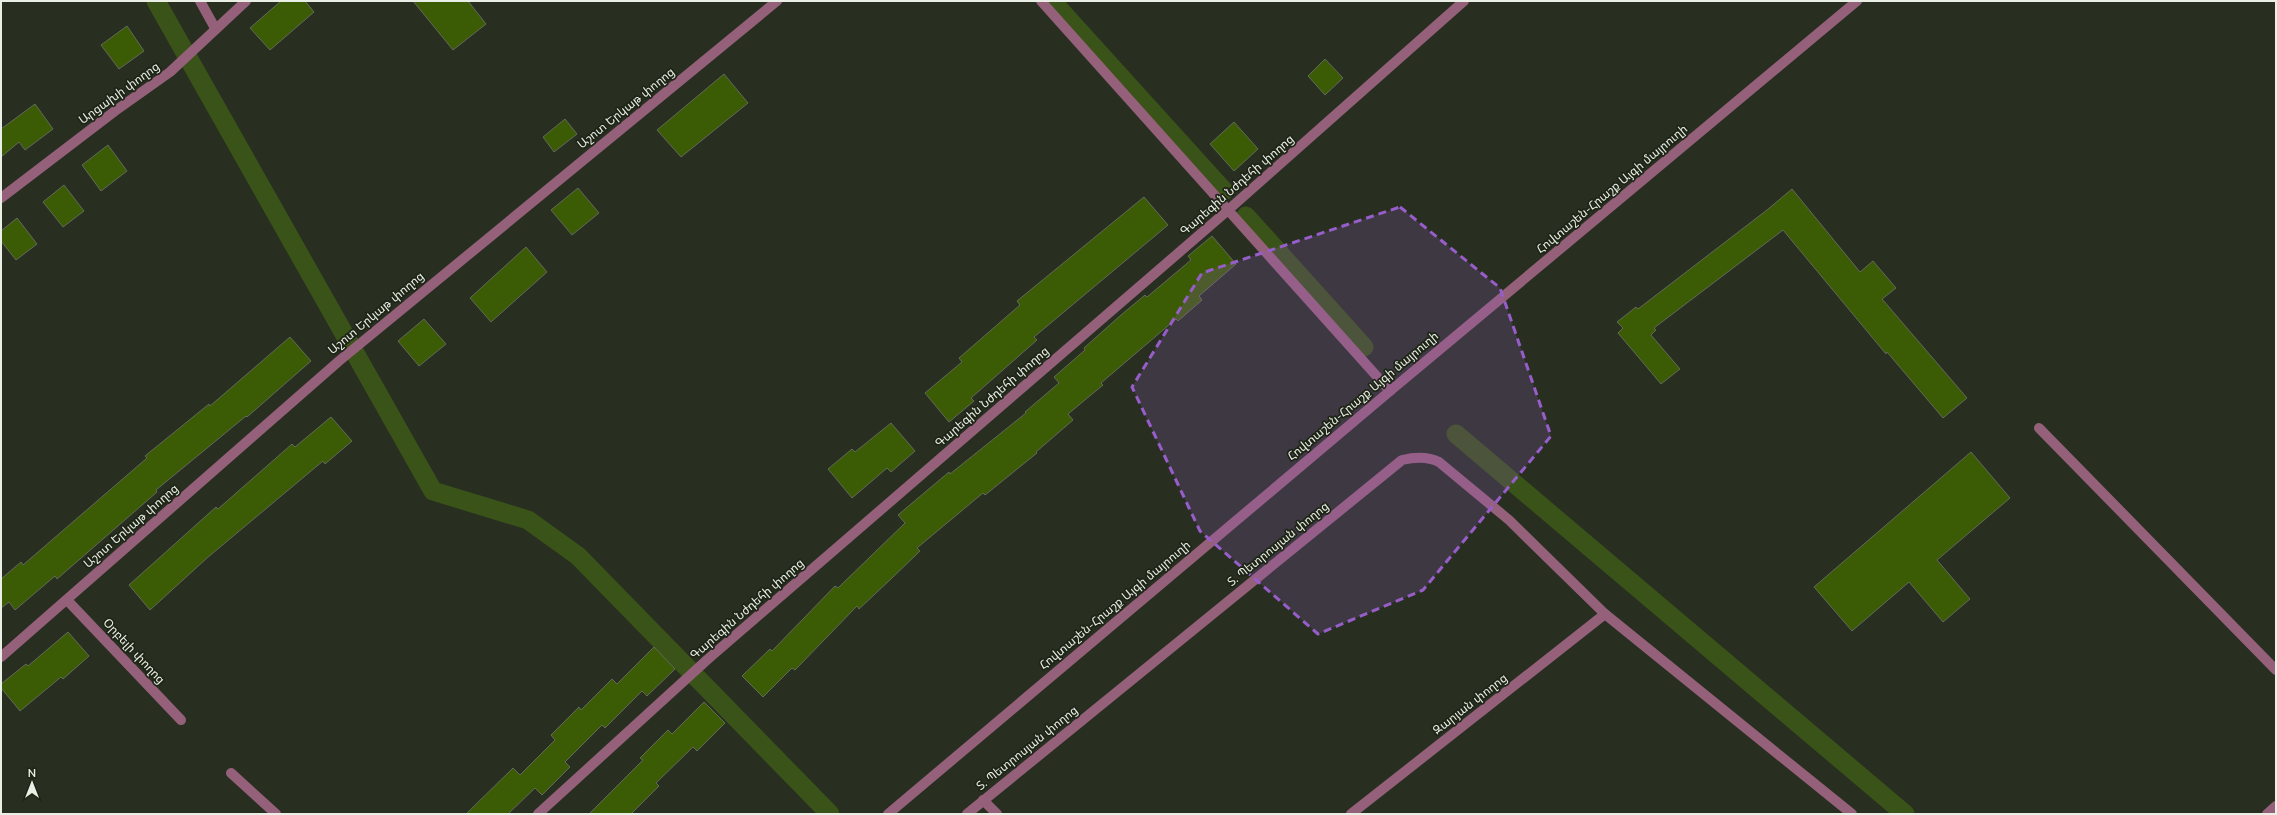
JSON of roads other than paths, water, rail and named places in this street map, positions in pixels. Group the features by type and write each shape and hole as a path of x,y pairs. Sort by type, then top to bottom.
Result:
{"street":[{"path":"200,1 215,28"},
{"name":"Արցախի փողոց","path":"1,198 115,111 170,72 200,45 215,28 246,1"},
{"name":"Աշոտ Երկաթ փողոց","path":"1,657 339,361 777,1"},
{"path":"1041,1 1228,212 1390,391"},
{"name":"Գարեգին Նժդեհի փողոց","path":"538,814 708,658 1228,212 1464,1"},
{"name":"Հովտաշեն-Հրաշք Այգի մայրուղի","path":"888,814 1851,3"},
{"path":"2039,428 2276,670"},
{"name":"Տ. Պետրոսյան փողոց","path":"967,814 1402,460 1421,457 1439,462 1509,520 1605,614 1852,814"},
{"name":"Օրբելի փողոց","path":"67,600 181,720"},
{"name":"Զարյան փողոց","path":"1351,814 1605,614"},
{"path":"231,772 276,814"},
{"path":"983,800 997,814"},
{"path":"2267,814 2276,806"}],"waterway":[{"path":"156,1 433,491 528,520 578,556 830,814"},
{"path":"1052,1 1224,191"},
{"path":"1246,216 1364,347"},
{"path":"1456,434 1905,814"}]}
